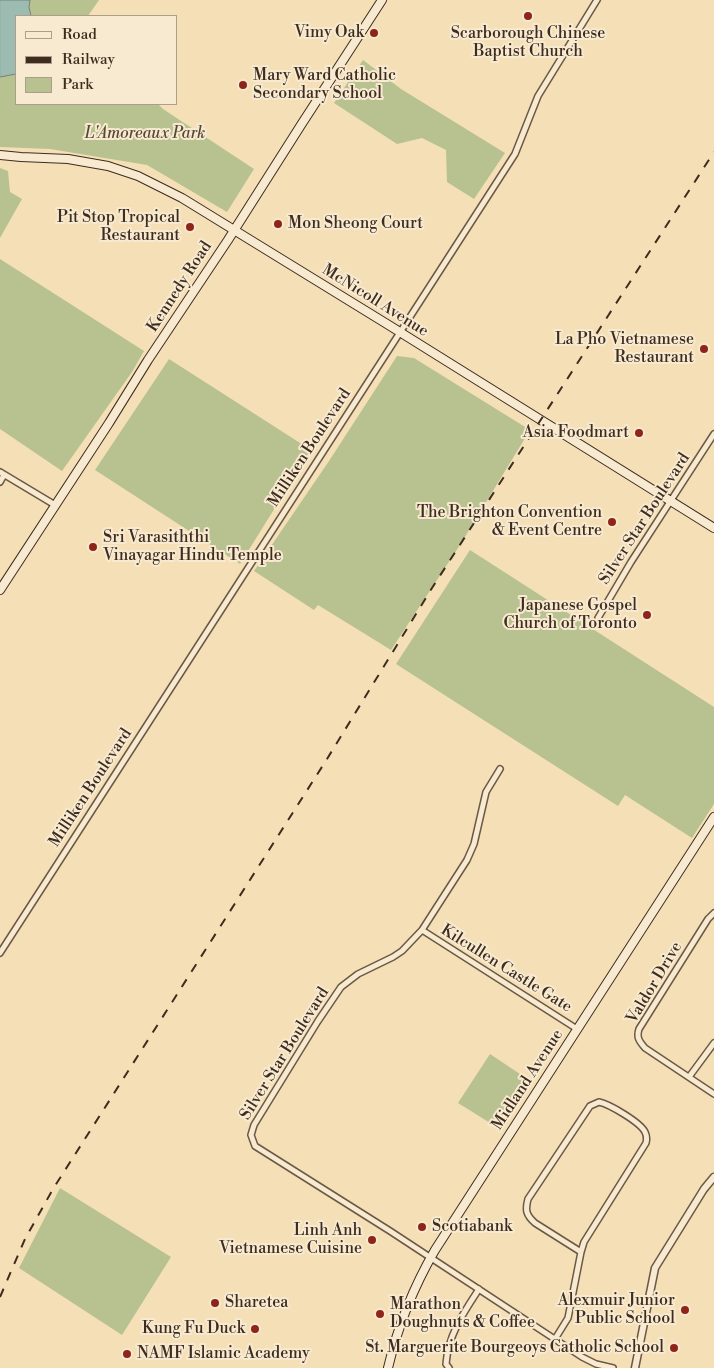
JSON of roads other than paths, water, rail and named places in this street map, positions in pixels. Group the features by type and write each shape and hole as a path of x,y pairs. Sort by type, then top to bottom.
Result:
{"main road":[{"name":"Kennedy Road","path":"0,590 382,0"},
{"name":"McNicoll Avenue","path":"0,155 68,159 115,168 138,176 182,198 714,528"},
{"name":"Midland Avenue","path":"388,1368 395,1338 412,1293 431,1257 714,817"}],"street":[{"name":"Milliken Boulevard","path":"0,953 514,154 538,96 597,0"},
{"name":"Silver Star Boulevard","path":"598,618 631,562 714,434"},
{"path":"0,482 2,474 55,505"},
{"name":"Silver Star Boulevard","path":"431,1257 255,1146 251,1136 254,1125 318,1021 341,988 358,974 402,951 422,930 467,860 474,844 486,792 500,769"},
{"name":"Valdor Drive","path":"714,913 708,919 639,1029 638,1034 638,1039 646,1048 714,1094"},
{"name":"Kilcullen Castle Gate","path":"422,930 577,1029"},
{"path":"689,1077 714,1043"},
{"path":"555,1339 568,1318 581,1252 588,1234 644,1149 647,1138 645,1132 638,1125 605,1103 599,1102 590,1106 528,1199 526,1207 526,1213 534,1223 581,1252"},
{"path":"635,1368 654,1268 704,1189 714,1177"},
{"path":"431,1257 590,1362 613,1368"},
{"path":"449,1368 446,1364 446,1356 455,1328 479,1288"}],"water":[{"path":"0,0 30,0 31,15 15,15 15,74 0,77"}],"railway":[{"path":"0,1297 25,1239 53,1189 327,759 432,588 714,152"}],"place":[{"name":"Scarborough Chinese Baptist Church","path":"528,16"},
{"name":"Vimy Oak","path":"374,33"},
{"name":"Mary Ward Catholic Secondary School","path":"243,85"},
{"name":"Mon Sheong Court","path":"278,224"},
{"name":"Pit Stop Tropical Restaurant","path":"190,227"},
{"name":"La Pho Vietnamese Restaurant","path":"704,349"},
{"name":"Asia Foodmart","path":"639,433"},
{"name":"The Brighton Convention & Event Centre","path":"612,522"},
{"name":"Sri Varasiththi Vinayagar Hindu Temple","path":"93,547"},
{"name":"Japanese Gospel Church of Toronto","path":"647,615"},
{"name":"Scotiabank","path":"422,1227"},
{"name":"Linh Anh Vietnamese Cuisine","path":"372,1240"},
{"name":"Sharetea","path":"215,1303"},
{"name":"Alexmuir Junior Public School","path":"685,1310"},
{"name":"Marathon Doughnuts & Coffee","path":"380,1314"},
{"name":"Kung Fu Duck","path":"255,1329"},
{"name":"St. Marguerite Bourgeoys Catholic School","path":"674,1348"},
{"name":"NAMF Islamic Academy","path":"127,1354"}],"park label":[{"name":"L'Amoreaux Park","path":"145,134"}]}
